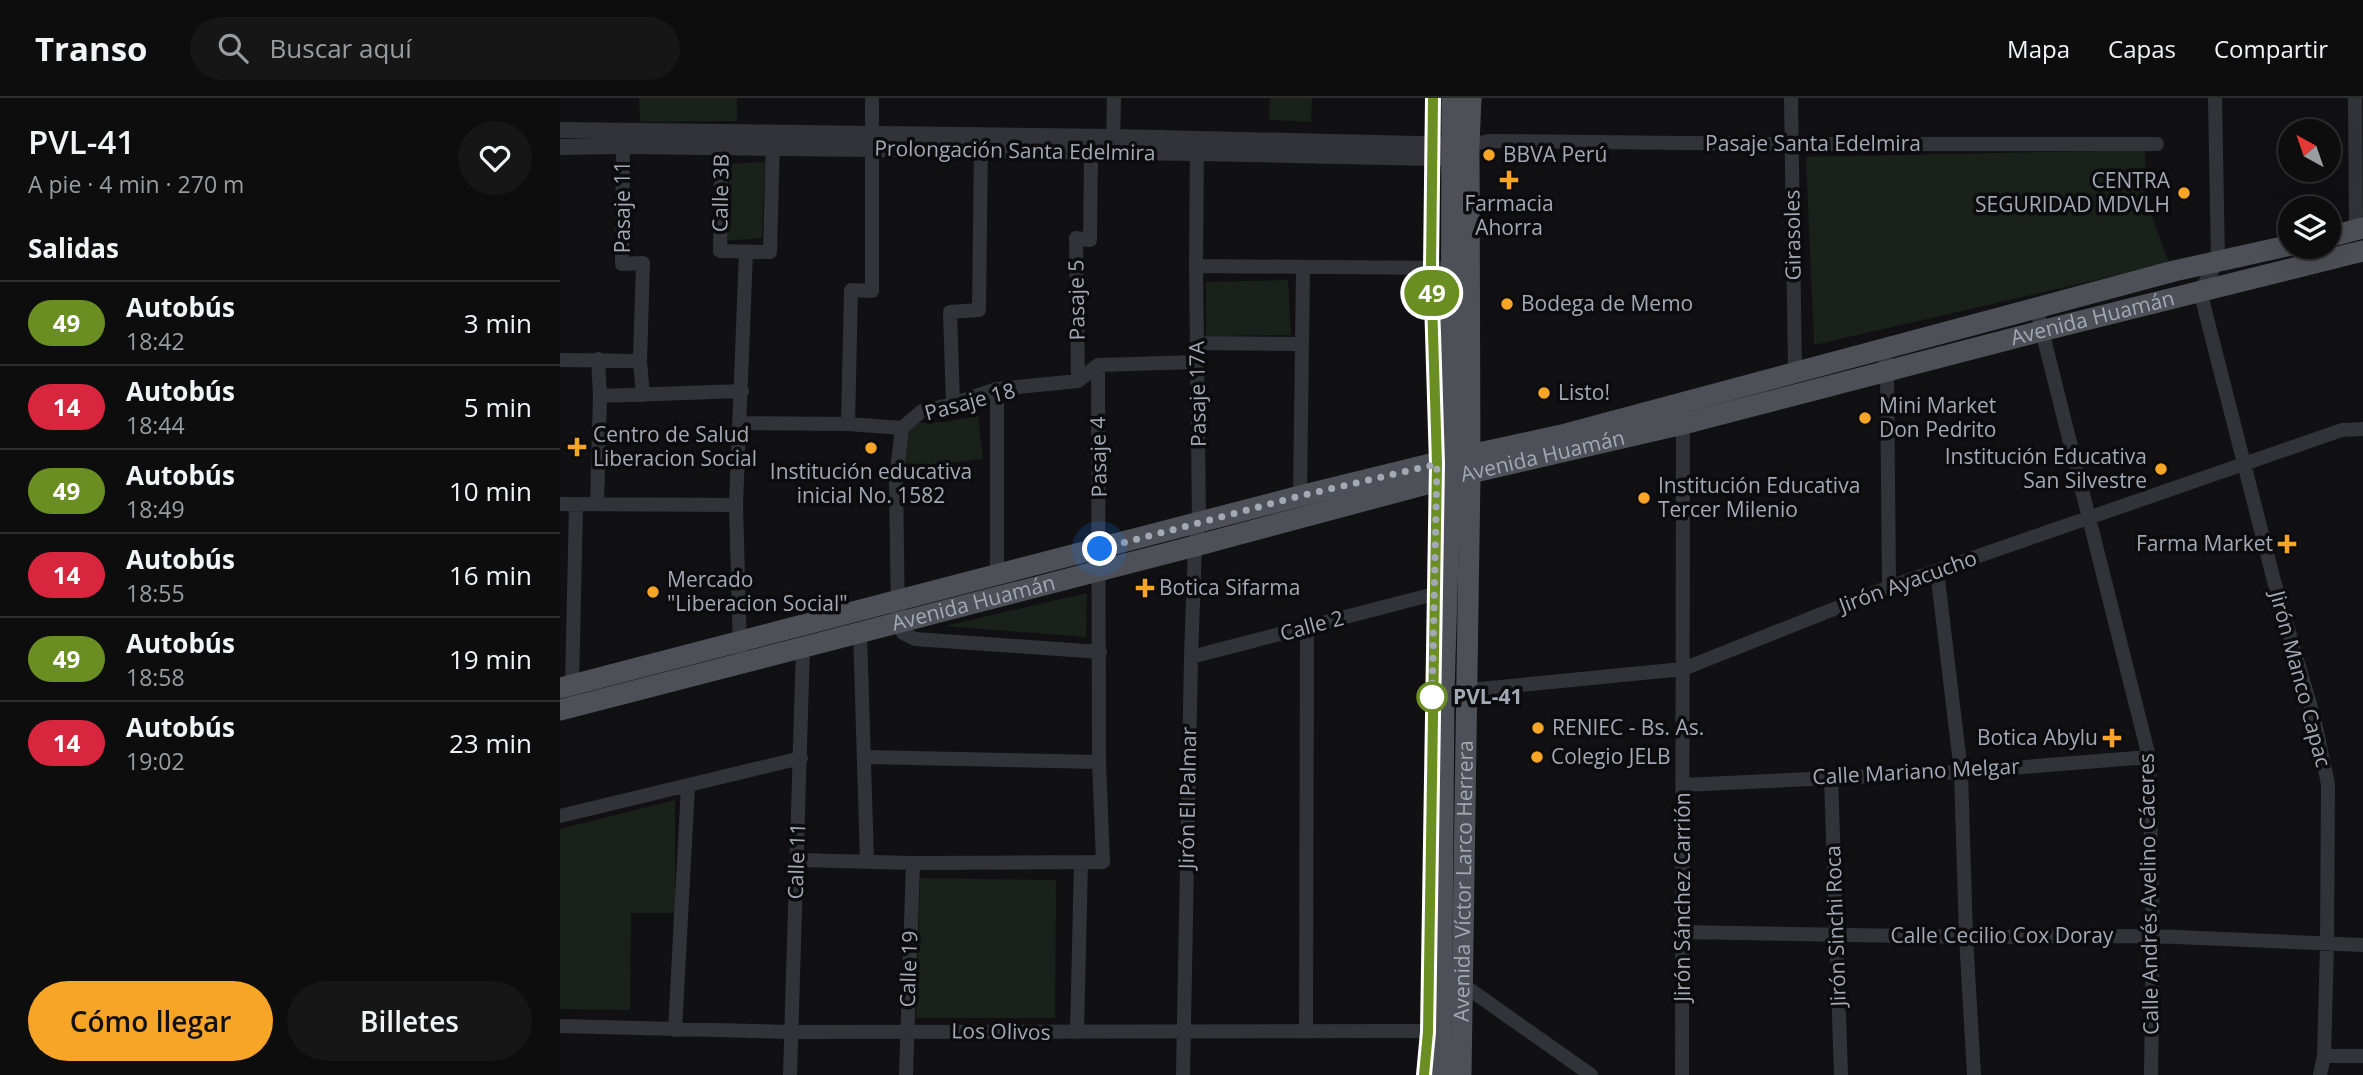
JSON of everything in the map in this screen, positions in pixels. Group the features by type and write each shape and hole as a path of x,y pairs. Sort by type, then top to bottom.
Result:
{"main road":[{"name":"Avenida Víctor Larco Herrera","path":"1452,98 1451,151 1441,268 1461,305"},
{"name":"Avenida Víctor Larco Herrera","path":"1461,1075 1452,984 1444,692 1461,305 1451,151 1471,98"},
{"path":"2341,237 2361,237"},
{"name":"Avenida Huamán","path":"566,686 740,651 803,648 898,622 1100,559 1199,522 1300,496 1452,469 1678,415 1887,371 2200,291 2361,237"},
{"name":"Avenida Huamán","path":"1678,415 1795,371 2036,307 2278,248"},
{"name":"Avenida Víctor Larco Herrera","path":"1441,1075 1434,1031 1452,984 1467,691 1452,469"},
{"name":"Avenida Huamán","path":"560,710 898,600 997,575 1195,546 1452,469"}],"street":[{"path":"848,424 851,290 873,290 872,98"},
{"path":"1113,144 1114,98"},
{"name":"Avenida Víctor Larco Herrera","path":"1433,98 1451,151"},
{"name":"Girasoles","path":"1791,98 1795,371"},
{"path":"2200,291 2218,261 2215,98"},
{"path":"2355,98 2361,237"},
{"name":"Prolongación Santa Edelmira","path":"560,130 623,138 1451,151"},
{"name":"Prolongación Santa Edelmira","path":"560,147 623,138"},
{"name":"Pasaje 11","path":"623,138 622,264 642,263 640,361"},
{"name":"Calle 3B","path":"722,140 720,251 746,252 770,252 773,141"},
{"name":"Pasaje Santa Edelmira","path":"1451,151 1489,141 2157,144"},
{"path":"953,404 950,312 979,310 981,143"},
{"name":"Prolongación Santa Edelmira","path":"981,143 1091,152 1113,144"},
{"name":"Pasaje 17A","path":"1197,146 1199,522"},
{"name":"Pasaje 5","path":"1078,382 1076,238 1090,240 1091,152"},
{"path":"740,651 736,505 746,252"},
{"path":"1196,266 1441,268"},
{"path":"1300,496 1303,268"},
{"name":"Avenida Víctor Larco Herrera","path":"1424,1075 1434,1031 1434,594 1452,469 1441,268"},
{"name":"Jirón Manco Capac","path":"2200,291 2274,581 2315,718 2328,784 2324,1056 2320,1075"},
{"name":"Calle Andrés Avelino Cáceres","path":"2036,307 2150,757 2153,936 2151,1075"},
{"path":"1198,343 1302,344"},
{"path":"1883,348 1887,371 1889,587"},
{"path":"597,504 600,396 598,359"},
{"path":"560,360 640,361 643,395"},
{"path":"1078,382 1098,365 1198,362"},
{"name":"Pasaje 4","path":"1081,862 1102,862 1099,762 1098,365"},
{"name":"Pasaje 18","path":"740,423 848,424 902,428 922,411 997,389 1078,382"},
{"path":"997,389 997,575"},
{"path":"600,396 742,391"},
{"name":"Jirón Sánchez Carrión","path":"1678,415 1683,669 1682,1075"},
{"path":"902,428 896,479 898,622 903,634 915,639 1100,652"},
{"name":"Jirón Ayacucho","path":"1444,692 1683,669 1889,587 2090,516 2342,430 2363,429"},
{"path":"560,504 736,505"},
{"path":"566,686 576,505"},
{"name":"Jirón El Palmar","path":"1183,1075 1191,657 1195,546 1199,522"},
{"path":"1937,571 1961,772 1965,937 1974,1075"},
{"name":"Calle 2","path":"1191,657 1434,594"},
{"path":"1306,1030 1307,627"},
{"path":"860,632 867,861"},
{"name":"Calle 11","path":"790,1075 803,648"},
{"path":"865,757 1099,762"},
{"name":"Calle Mariano Melgar","path":"1683,785 1961,772 2150,757"},
{"path":"560,816 800,758"},
{"name":"Jirón Sinchi Roca","path":"1831,776 1841,1075"},
{"path":"675,1030 688,786"},
{"path":"798,860 913,863 1081,862 1077,1032"},
{"name":"Calle 19","path":"906,1075 913,863"},
{"name":"Calle Cecilio Cox Doray","path":"1682,932 1965,937 2153,936 2363,945"},
{"path":"1452,984 1591,1075"},
{"name":"Los Olivos","path":"560,1026 790,1032 1434,1031"},
{"path":"2324,1056 2363,1056"}],"shaded area":[{"path":"639,98 737,98 737,121 640,122"},
{"path":"1270,98 1312,98 1311,122 1269,120"},
{"path":"2145,150 2146,200 2169,263 1814,345 1806,157"},
{"path":"765,162 762,238 723,241 726,164"},
{"path":"1288,280 1291,335 1206,336 1206,282"},
{"path":"978,416 983,459 901,468 907,432 919,423"},
{"path":"1087,593 1086,637 944,626"},
{"path":"675,800 675,913 631,913 630,1010 560,1009 560,829"},
{"path":"920,878 1056,880 1055,1018 916,1018"}],"bus line":[{"name":"49","path":"1424,1075 1428,1032 1437,464 1431,268 1433,98"}],"place":[{"name":"BBVA Perú","path":"1489,155"},
{"name":"Farmacia Ahorra","path":"1509,180"},
{"name":"CENTRA SEGURIDAD MDVLH","path":"2184,193"},
{"name":"Bodega de Memo","path":"1507,304"},
{"name":"Listo!","path":"1544,393"},
{"name":"Mini Market Don Pedrito","path":"1865,418"},
{"name":"Centro de Salud Liberacion Social","path":"577,447"},
{"name":"Institución educativa inicial No. 1582","path":"871,448"},
{"name":"Institución Educativa San Silvestre","path":"2161,469"},
{"name":"Institución Educativa Tercer Milenio","path":"1644,498"},
{"name":"Farma Market","path":"2287,544"},
{"name":"Botica Sifarma","path":"1145,588"},
{"name":"Mercado \"Liberacion Social\"","path":"653,592"},
{"name":"PVL-41","path":"1432,697"},
{"name":"RENIEC - Bs. As.","path":"1538,728"},
{"name":"Botica Abylu","path":"2112,738"},
{"name":"Colegio JELB","path":"1537,757"}],"route":[{"path":"1100,549 1300,496 1437,464 1432,704 1432,697"}]}
